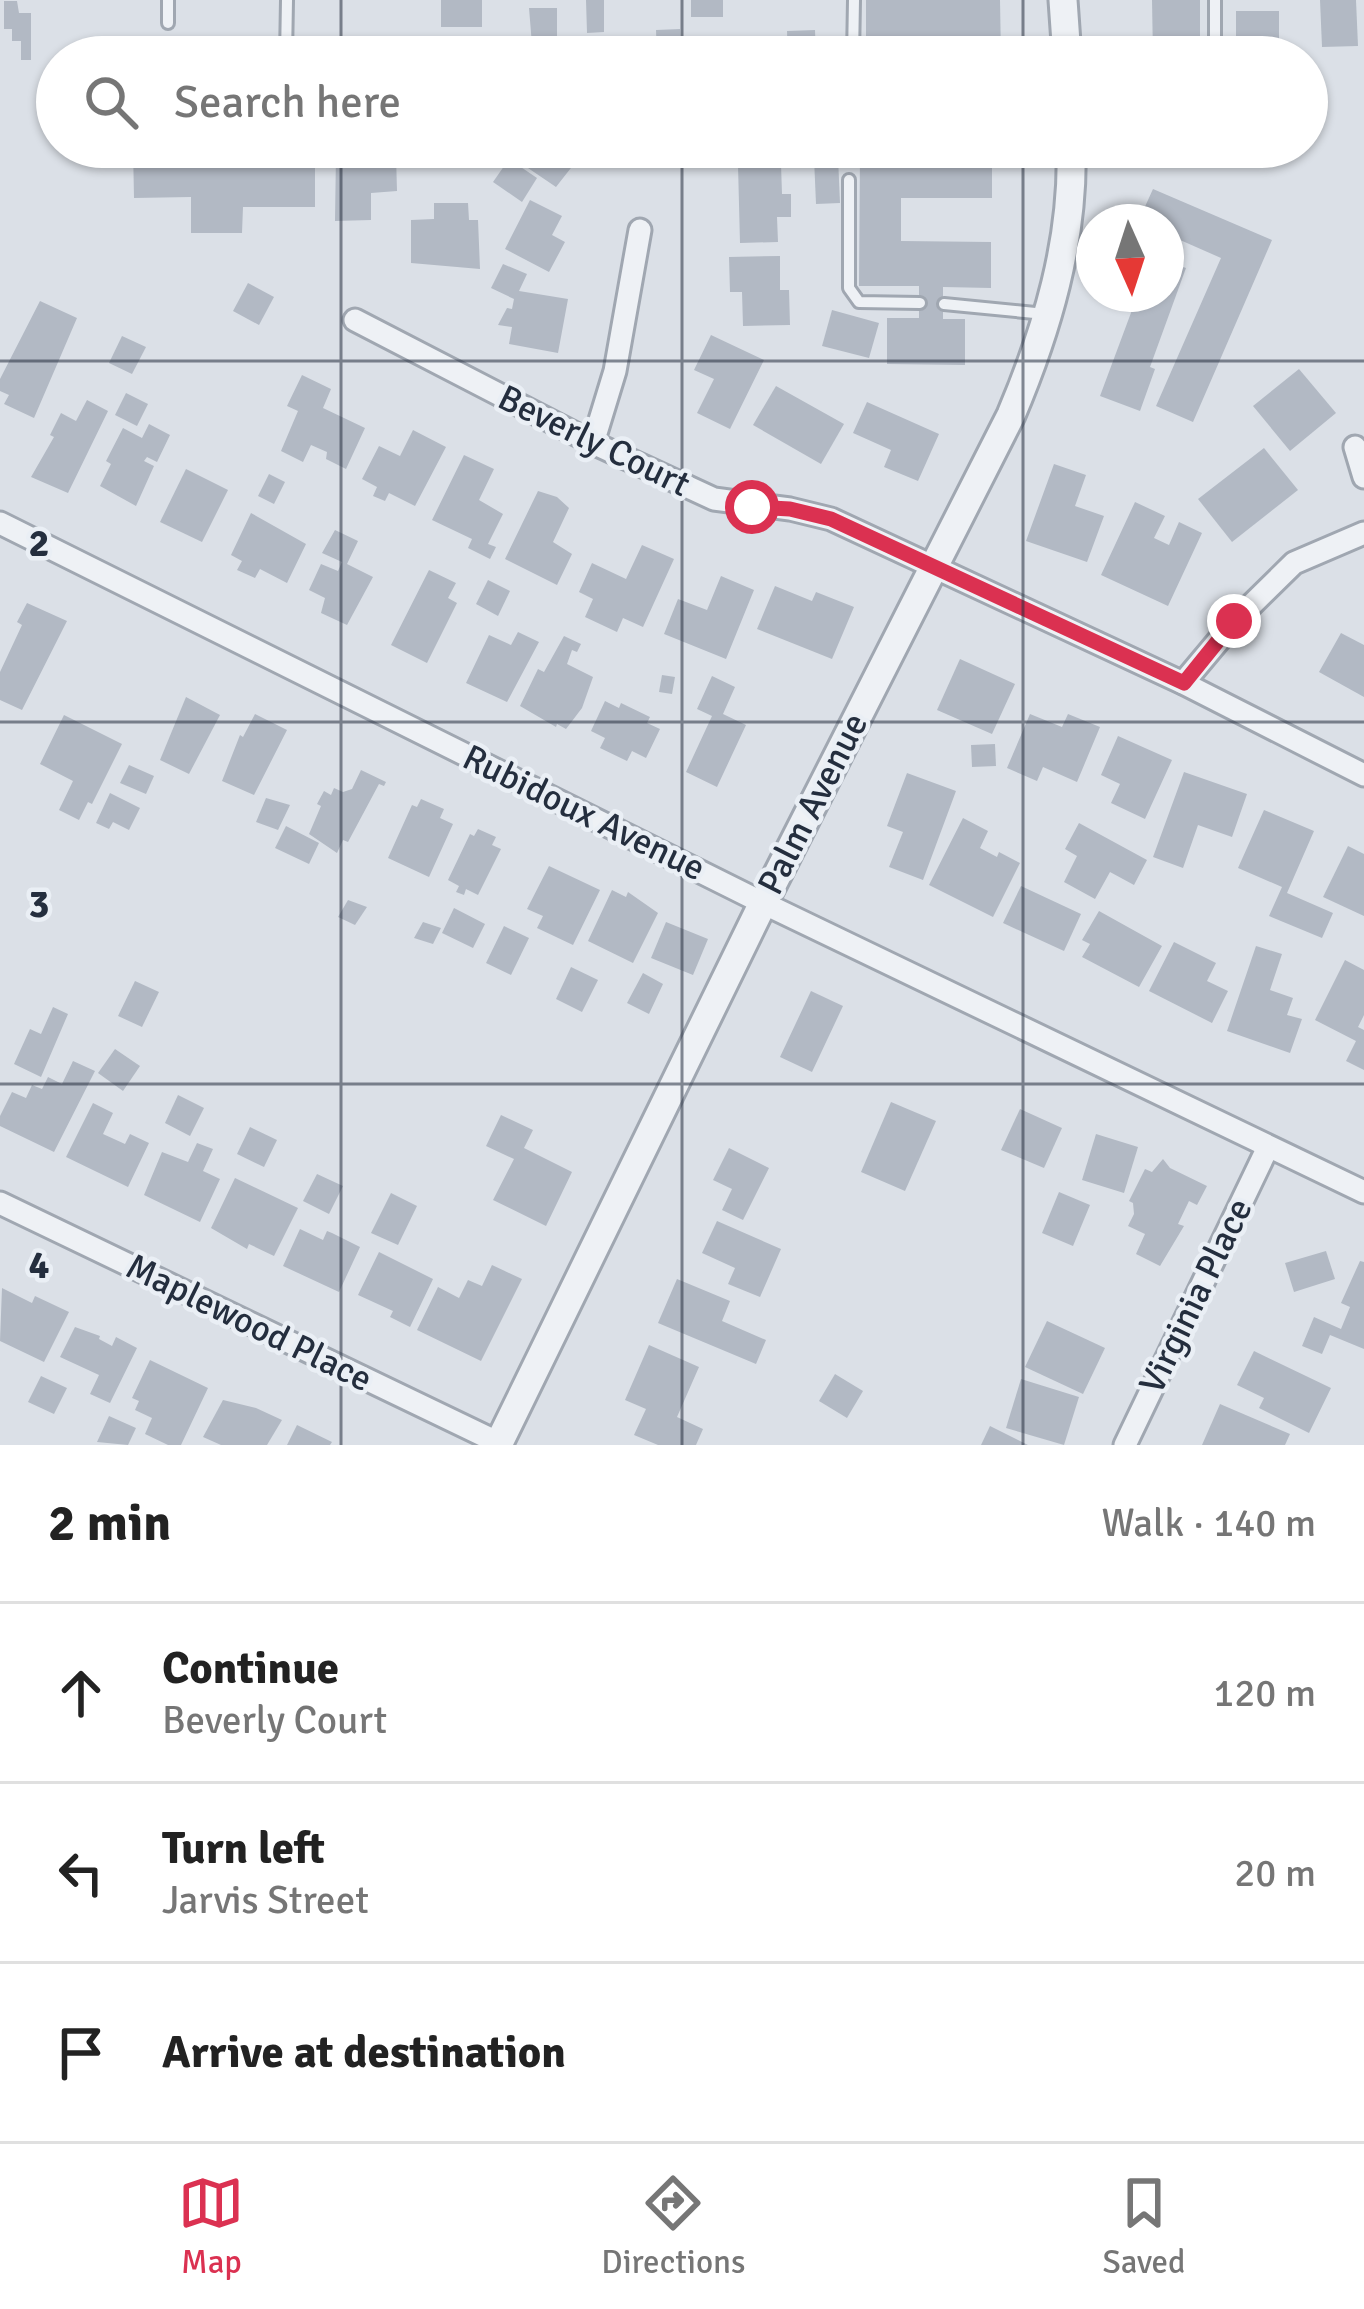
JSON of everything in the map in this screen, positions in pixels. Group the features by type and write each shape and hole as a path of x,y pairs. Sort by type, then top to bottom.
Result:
{"street":[{"path":"1064,0 1066,36"},
{"name":"Palm Avenue","path":"498,1444 763,903 1011,415 1048,315 1066,231 1070,168"},
{"path":"593,443 615,371 640,230"},
{"name":"Beverly Court","path":"355,320 593,443 714,499 831,519 1184,683 1364,775"},
{"path":"1355,447 1364,477"},
{"name":"Rubidoux Avenue","path":"0,524 763,903 1364,1192"},
{"path":"1184,683 1234,621 1294,563 1364,533"},
{"name":"Virginia Place","path":"1125,1445 1268,1147"},
{"name":"Maplewood Place","path":"0,1203 498,1444"}],"lane":[{"path":"168,0 168,22"},
{"path":"286,0 286,36"},
{"path":"853,36 854,0"},
{"path":"1215,0 1215,36"},
{"path":"849,180 848,288 860,302 920,303"},
{"path":"944,304 1048,315"}],"building":[{"path":"441,0 482,0 482,27 441,27"},
{"path":"586,0 604,0 604,32 587,33"},
{"path":"691,0 723,0 723,17 691,17"},
{"path":"866,0 1000,0 1001,36 866,36"},
{"path":"1152,0 1200,0 1200,36 1153,36"},
{"path":"1320,0 1356,0 1358,46 1328,47 1328,36 1322,36"},
{"path":"4,1 17,1 19,13 31,13 31,60 21,60 21,41 12,41 12,29 4,29"},
{"path":"529,8 557,8 557,36 531,36"},
{"path":"1236,11 1279,11 1279,36 1236,36"},
{"path":"680,29 680,36 656,36 656,30"},
{"path":"815,30 815,36 787,36 787,31"},
{"path":"133,168 315,168 315,207 243,207 242,233 191,233 191,197 134,198"},
{"path":"336,168 396,168 397,191 371,193 371,220 335,221"},
{"path":"503,168 522,168 537,178 522,202 493,182"},
{"path":"528,168 571,168 556,187"},
{"path":"738,168 781,168 782,194 791,194 791,217 777,217 778,242 740,243"},
{"path":"814,168 838,168 840,203 816,204"},
{"path":"860,168 992,168 992,198 901,198 901,241 991,242 991,288 943,287 943,319 965,319 965,365 887,364 887,318 919,318 919,286 859,286"},
{"path":"1153,189 1272,240 1193,422 1156,406 1221,258 1184,242 1184,204 1146,204"},
{"path":"530,200 562,216 552,235 565,242 549,272 505,249"},
{"path":"434,203 468,203 469,220 478,220 480,269 411,263 411,220 434,219"},
{"path":"780,256 780,290 789,290 790,325 743,326 742,292 730,292 729,257"},
{"path":"503,264 527,274 519,291 568,299 558,353 509,344 512,327 498,325 514,299 491,288"},
{"path":"248,283 274,297 259,325 233,311"},
{"path":"40,301 77,318 34,418 4,404 9,395 0,391 0,379"},
{"path":"832,310 879,323 869,358 822,346"},
{"path":"1131,312 1170,312 1140,411 1100,396"},
{"path":"711,335 764,360 730,429 697,413 714,379 694,370"},
{"path":"122,336 146,347 132,374 109,363"},
{"path":"1299,369 1336,413 1290,451 1253,406"},
{"path":"302,375 331,389 323,408 365,428 346,469 311,445 303,462 281,451 298,411 287,406"},
{"path":"776,386 844,424 821,464 753,425"},
{"path":"126,393 148,404 137,426 115,415"},
{"path":"87,400 108,411 68,493 31,477 54,437 50,435 61,413 76,421"},
{"path":"867,402 939,434 918,481 884,467 891,450 853,433"},
{"path":"149,424 170,435 157,462 147,457 144,461 154,466 136,506 100,486 111,464 106,461 123,428 142,438"},
{"path":"413,430 446,447 415,506 389,493 385,501 373,496 377,487 362,479 379,446 400,456"},
{"path":"1264,448 1298,490 1232,542 1198,499"},
{"path":"464,455 494,469 479,500 503,514 488,544 496,547 490,559 468,548 472,539 432,520"},
{"path":"1054,464 1086,475 1075,506 1104,516 1087,562 1026,541"},
{"path":"186,469 228,490 202,542 160,522"},
{"path":"269,474 285,482 274,504 258,496"},
{"path":"538,491 557,497 569,508 553,542 572,554 557,585 505,559"},
{"path":"1135,502 1165,516 1154,538 1169,545 1179,522 1202,533 1168,606 1101,575"},
{"path":"251,513 306,544 287,583 260,569 255,578 237,570 242,561 231,555"},
{"path":"335,530 358,541 347,564 373,577 347,625 321,613 325,598 309,590 321,564 338,571 342,562 322,553"},
{"path":"642,545 674,559 643,627 623,618 617,632 585,617 593,599 579,592 592,563 626,579"},
{"path":"429,570 456,583 448,598 457,603 427,663 391,645"},
{"path":"721,576 754,590 726,659 664,634 678,599 707,610"},
{"path":"488,580 510,591 498,616 476,604"},
{"path":"775,586 812,601 816,592 854,607 832,659 757,629"},
{"path":"27,603 67,621 22,710 0,700 0,672"},
{"path":"518,632 539,642 507,702 466,683 489,635 511,645"},
{"path":"1341,633 1364,645 1364,697 1319,672"},
{"path":"564,636 581,644 577,652 572,650 567,664 593,677 582,708 566,729 520,706 538,669 544,672"},
{"path":"960,659 1015,684 992,734 937,710"},
{"path":"662,675 675,677 672,694 659,692"},
{"path":"712,676 735,687 723,714 746,725 717,787 686,772 712,716 697,709"},
{"path":"186,697 220,715 189,774 160,760"},
{"path":"605,701 650,717 647,723 660,729 646,758 632,751 627,761 600,748 605,738 591,731"},
{"path":"255,714 287,730 254,795 222,781 240,735 243,737"},
{"path":"1030,714 1062,727 1068,714 1100,727 1077,782 1043,767 1037,781 1007,768"},
{"path":"64,715 122,744 79,820 59,810 73,781 40,764"},
{"path":"1118,736 1172,760 1145,819 1111,803 1120,784 1101,775"},
{"path":"995,744 996,766 972,767 971,745"},
{"path":"129,765 154,776 146,794 120,783"},
{"path":"361,770 386,782 379,784 348,842 343,840 337,853 309,834 321,806 317,804 324,791 331,795 334,788 352,789"},
{"path":"1184,772 1247,794 1232,837 1198,825 1183,868 1153,857"},
{"path":"907,773 956,791 923,880 889,867 903,832 887,826"},
{"path":"110,793 140,808 129,830 113,822 109,829 96,823"},
{"path":"266,798 290,805 278,830 256,822"},
{"path":"421,799 444,809 440,818 453,824 429,877 388,858 412,805 417,807"},
{"path":"1264,810 1314,831 1287,893 1333,913 1322,938 1269,916 1282,887 1238,868"},
{"path":"963,818 988,831 980,848 1020,863 993,917 929,885"},
{"path":"1079,823 1147,860 1134,885 1110,872 1095,899 1064,882 1077,856 1065,849"},
{"path":"286,826 319,843 309,864 275,848"},
{"path":"478,829 496,837 492,845 501,849 478,895 466,889 464,895 448,880 470,834 474,836"},
{"path":"1348,846 1364,854 1364,916 1323,897"},
{"path":"549,866 600,890 573,945 537,928 543,916 527,909"},
{"path":"1021,886 1081,914 1064,951 1003,923"},
{"path":"612,890 626,897 628,892 658,913 633,963 588,941"},
{"path":"348,900 367,907 355,925 338,917"},
{"path":"454,908 485,924 473,948 442,933"},
{"path":"1099,911 1162,946 1139,987 1082,957 1090,944 1082,940"},
{"path":"423,922 441,928 433,944 414,938"},
{"path":"666,922 708,939 693,975 651,958"},
{"path":"504,926 529,938 511,975 486,963"},
{"path":"1174,942 1216,963 1207,981 1228,991 1212,1023 1149,991"},
{"path":"1256,946 1282,954 1270,990 1293,998 1287,1015 1302,1019 1290,1053 1227,1031"},
{"path":"1345,960 1364,970 1364,1015 1358,1027 1364,1030 1364,1070 1346,1061 1356,1041 1315,1020"},
{"path":"571,967 598,980 582,1012 556,999"},
{"path":"643,973 663,984 649,1014 627,1003"},
{"path":"135,981 159,992 142,1027 118,1016"},
{"path":"811,991 843,1006 812,1072 780,1057"},
{"path":"53,1007 68,1014 41,1077 14,1064 30,1029 41,1034"},
{"path":"115,1049 140,1066 123,1091 98,1073"},
{"path":"73,1061 95,1071 54,1152 0,1126 12,1092 26,1098 32,1085 42,1089 48,1077 62,1084"},
{"path":"178,1095 204,1108 190,1136 165,1123"},
{"path":"891,1102 936,1121 905,1191 861,1172"},
{"path":"93,1103 113,1113 103,1134 125,1144 130,1134 149,1143 128,1187 66,1157"},
{"path":"1020,1109 1062,1128 1044,1168 1001,1150"},
{"path":"501,1115 533,1130 524,1148 572,1172 546,1226 493,1200 514,1159 486,1146"},
{"path":"250,1127 277,1140 264,1167 237,1154"},
{"path":"1096,1134 1138,1147 1124,1193 1082,1180"},
{"path":"197,1143 213,1149 203,1171 220,1179 200,1222 144,1195 162,1152 188,1162"},
{"path":"729,1148 769,1168 743,1220 722,1210 732,1189 713,1180"},
{"path":"1163,1159 1170,1168 1207,1186 1197,1205 1189,1201 1178,1224 1184,1226 1160,1266 1136,1254 1145,1234 1128,1226 1134,1214 1129,1201 1145,1169 1152,1172"},
{"path":"317,1174 343,1186 329,1214 303,1201"},
{"path":"235,1178 298,1208 274,1256 249,1244 247,1249 211,1228"},
{"path":"1059,1192 1090,1205 1073,1246 1042,1233"},
{"path":"391,1193 417,1206 398,1245 371,1233"},
{"path":"717,1221 781,1249 760,1297 728,1284 735,1268 702,1253"},
{"path":"300,1229 323,1240 327,1231 360,1247 339,1292 283,1266"},
{"path":"1326,1251 1335,1279 1294,1292 1285,1263"},
{"path":"379,1252 433,1279 410,1327 390,1317 393,1311 358,1295"},
{"path":"1360,1261 1364,1262 1364,1349 1330,1335 1322,1354 1302,1346 1314,1317 1341,1329 1350,1307 1341,1303"},
{"path":"492,1265 522,1279 481,1361 417,1330 438,1287 459,1298 468,1280 482,1286"},
{"path":"677,1279 730,1301 722,1321 766,1340 756,1364 658,1323"},
{"path":"2,1288 32,1303 35,1296 69,1312 44,1362 0,1341"},
{"path":"1047,1321 1105,1348 1083,1394 1025,1367"},
{"path":"75,1327 112,1346 116,1337 137,1348 110,1403 90,1394 99,1375 60,1357"},
{"path":"649,1345 699,1367 677,1417 703,1429 696,1445 658,1445 634,1435 646,1409 625,1400"},
{"path":"1254,1351 1331,1388 1309,1433 1259,1408 1264,1398 1237,1385"},
{"path":"150,1360 208,1388 181,1445 168,1445 145,1434 152,1418 135,1410 139,1401 132,1398"},
{"path":"835,1374 863,1391 847,1418 819,1401"},
{"path":"41,1376 67,1388 54,1414 28,1402"},
{"path":"1021,1379 1079,1397 1064,1445 1006,1428"},
{"path":"223,1400 282,1420 267,1445 221,1445 203,1437"},
{"path":"1220,1404 1290,1434 1285,1445 1202,1445"},
{"path":"109,1416 136,1428 128,1445 97,1442"},
{"path":"297,1425 332,1442 287,1445"},
{"path":"990,1426 1028,1445 981,1445"}],"route":[{"path":"752,507 790,509 831,519 1184,683 1234,621"}]}
